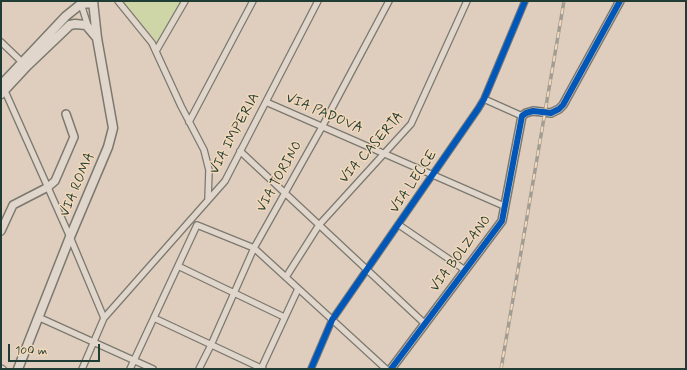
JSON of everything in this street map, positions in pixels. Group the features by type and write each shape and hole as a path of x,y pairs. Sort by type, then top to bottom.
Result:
{"main road":[{"path":"2,89 66,16 81,4 92,2"},
{"name":"VIA ROMA","path":"18,369 70,237 108,148 113,128 92,2"},
{"path":"25,64 67,27 75,24 86,25 97,38"}],"street":[{"path":"118,1 143,30 156,51 202,145 207,158 209,170 208,200"},
{"path":"156,51 185,1"},
{"path":"190,122 253,1"},
{"name":"VIA IMPERIA","path":"82,369 104,318 225,181 318,1"},
{"name":"VIA TORINO","path":"199,369 254,248 322,127 389,1"},
{"name":"VIA CASERTA","path":"286,277 319,225 412,124 467,1"},
{"name":"VIA LECCE","path":"311,369 332,320 399,225 484,99 524,1"},
{"path":"484,99 522,116 533,111 555,112 563,106 620,1"},
{"path":"81,4 89,29"},
{"path":"1,42 25,64"},
{"path":"2,89 48,187 104,318"},
{"name":"VIA PADOVA","path":"266,102 504,206"},
{"path":"1,231 13,205 48,187 55,181 74,137 66,114"},
{"name":"VIA BOLZANO","path":"391,369 502,220 522,116"},
{"path":"240,151 424,323"},
{"path":"130,369 197,225 254,248 386,369"},
{"path":"399,225 465,270"},
{"path":"178,266 284,316"},
{"path":"154,318 262,369 284,316 298,289"},
{"path":"38,317 153,369"}],"green space":[{"path":"123,1 183,1 160,42 157,42"}],"railway":[{"path":"501,369 564,1"}],"cycle path":[{"path":"311,369 332,320 484,99 525,1"},
{"path":"391,369 502,221 522,116 533,111 551,113 563,105 620,1"}]}
